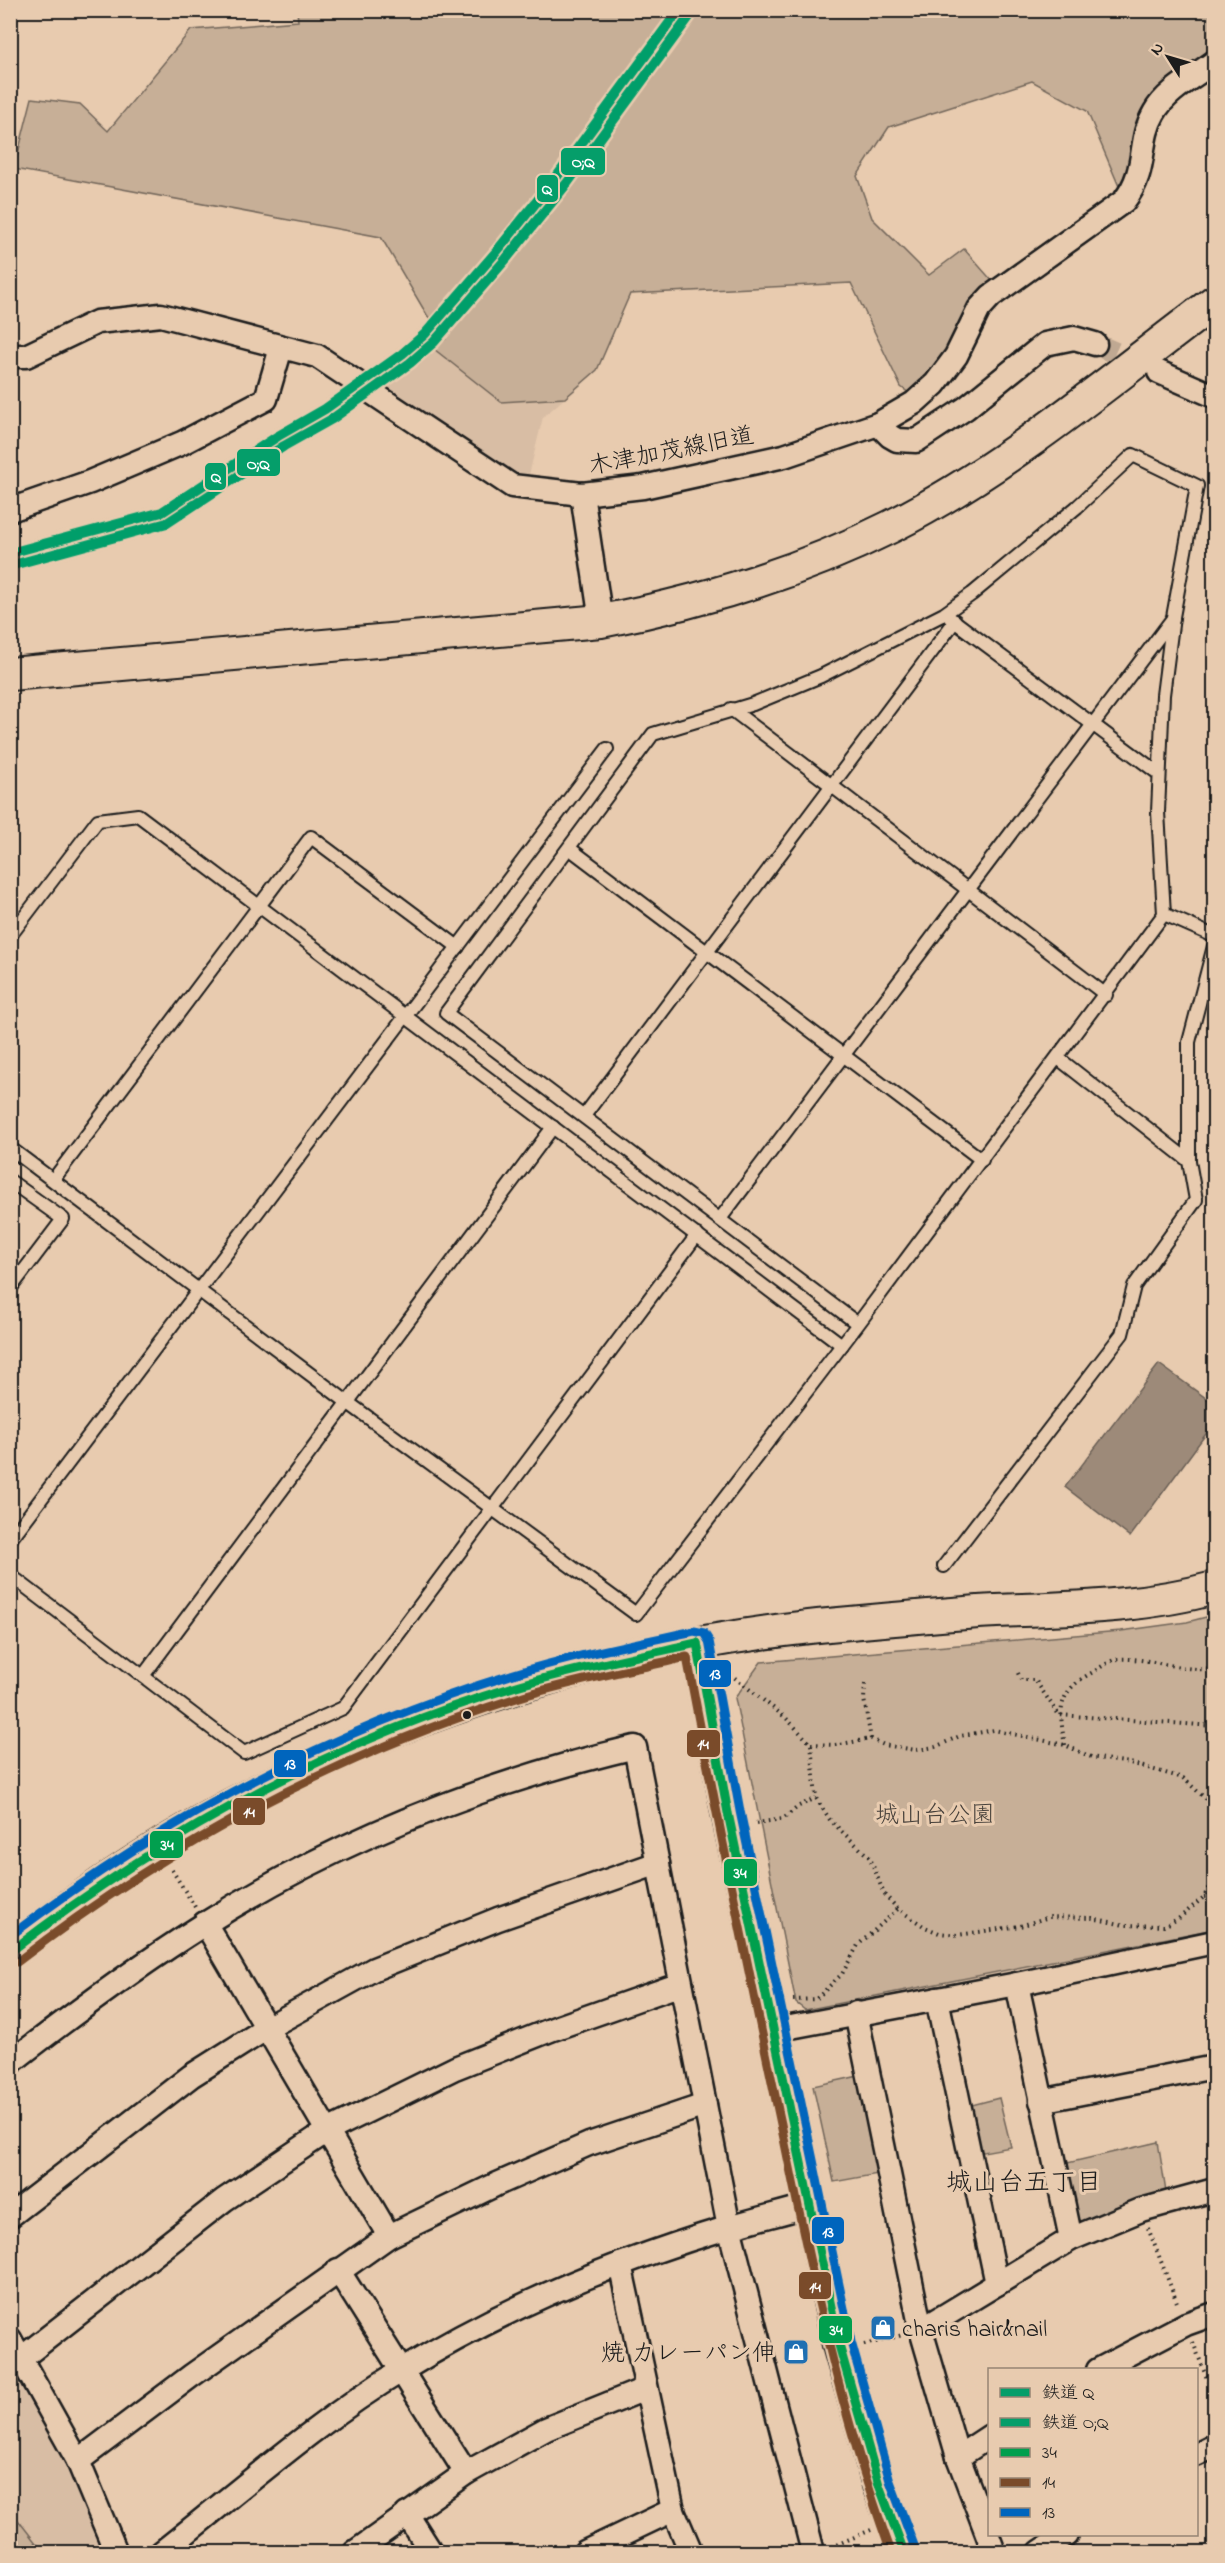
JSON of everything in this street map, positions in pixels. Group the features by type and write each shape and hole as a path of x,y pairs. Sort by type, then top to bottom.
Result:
{"street":[{"name":"木津加茂線旧道","path":"10,356 26,356 97,322 161,315 317,356 512,486 582,495 643,487 784,456 878,424 914,403 935,384 956,356 979,309 991,296 1124,201 1139,174 1146,134 1153,114 1165,98 1215,62"},
{"path":"10,674 601,621 659,610 748,586 842,550 891,527 955,491 1029,440 1215,302"},
{"path":"878,424 897,440 916,441 966,408 1045,344 1074,338 1095,344"},
{"path":"10,510 90,482 182,443 266,399 281,348"},
{"path":"1159,372 1215,396"},
{"path":"582,495 601,621"},
{"path":"10,1952 86,1896 158,1849 276,1782 413,1723 496,1693 582,1669 697,1643 855,1623 1055,1609 1184,1596 1215,1588"},
{"path":"697,1643 728,1813 839,2346 879,2485 904,2553"},
{"path":"10,2063 119,1980 205,1923 366,1837 452,1802 549,1769 635,1747 729,2227 820,2551"},
{"path":"10,2216 191,2076 267,2028 374,1969 498,1919 658,1863"},
{"path":"205,1923 389,2236"},
{"path":"775,2030 1017,1984 1215,1942"},
{"path":"116,2553 78,2461 17,2348 224,2200 327,2131 455,2068 553,2029 681,1984"},
{"path":"1017,1984 1071,2239"},
{"path":"937,1999 997,2284"},
{"path":"856,2013 921,2330 958,2457 994,2553"},
{"path":"1041,2101 1215,2067"},
{"path":"78,2461 338,2270 389,2236 495,2185 589,2144 705,2105"},
{"path":"921,2330 1071,2239 1141,2210 1215,2190"},
{"path":"162,2553 339,2413 401,2371 512,2312 620,2264 729,2227 809,2205"},
{"path":"620,2264 645,2390 673,2510 691,2553"},
{"path":"338,2270 466,2474"},
{"path":"1102,2368 1186,2325 1215,2314"},
{"path":"355,2553 466,2474 546,2430 645,2390"},
{"path":"958,2457 988,2437"},
{"path":"1198,2454 1215,2446"},
{"path":"585,2553 673,2510"},
{"path":"407,2514 431,2553"},
{"path":"1040,2553 1066,2536"}],"lane":[{"path":"10,1148 347,1402 636,1614 842,1345 858,1324 982,1160 1164,914 1158,774 1163,695 1173,617 1197,486 1133,455 1034,543 944,614 821,676 753,704 653,734 446,1013 858,1324"},
{"path":"944,614 1158,774"},
{"path":"720,1219 1173,617"},
{"path":"584,1116 955,621"},
{"path":"731,709 1106,995"},
{"path":"10,1540 607,749"},
{"path":"10,936 98,820 138,815 842,1345"},
{"path":"53,1180 311,837 458,947"},
{"path":"568,848 982,1160"},
{"path":"1164,914 1215,936"},
{"path":"944,1566 1122,1334 1134,1286 1196,1200 1189,1161 1189,1042 1215,946"},
{"path":"1058,1058 1189,1161"},
{"path":"143,1676 553,1127"},
{"path":"10,1181 63,1219 10,1288"},
{"path":"10,1575 244,1753 343,1708 697,1235"}],"path":[{"path":"1065,1745 1059,1715 1062,1699 1082,1678 1116,1659 1197,1670 1215,1669"},
{"path":"1018,1673 1022,1680 1035,1680 1059,1715"},
{"path":"730,1674 786,1718 812,1744 816,1798 830,1820 870,1857 884,1894 898,1909 932,1930 958,1935 1020,1926 1049,1917 1092,1918 1124,1926 1164,1926 1178,1919 1204,1897 1215,1877"},
{"path":"865,1684 864,1698 871,1739"},
{"path":"1059,1715 1215,1726"},
{"path":"812,1744 835,1745 871,1739 884,1745 916,1750 935,1747 960,1736 994,1730 1065,1745 1091,1757 1130,1763 1183,1778 1206,1799 1215,1817"},
{"path":"756,1823 783,1819 800,1806 816,1798"},
{"path":"158,1849 205,1923"},
{"path":"1204,1897 1215,1896"},
{"path":"788,2000 816,1999 842,1974 858,1945 898,1909"},
{"path":"860,2346 921,2330"},
{"path":"820,2551 874,2528"}],"shaded area":[{"path":"434,349 501,401 565,398 543,417 528,479 511,477 381,389"},
{"path":"1159,1364 1214,1404 1214,1423 1130,1537 1065,1487"},
{"path":"10,2363 67,2470 103,2552 11,2552"}],"green space":[{"path":"297,11 1214,11 1214,54 1164,91 1121,191 1087,111 1032,81 889,127 857,176 872,218 929,275 964,249 995,284 934,372 909,393 901,387 851,283 630,294 597,370 565,398 501,402 434,349 446,339 427,315 381,237 14,169 32,98 80,104 108,131 191,30 298,21"},
{"name":"城山台公園","path":"1214,1615 1214,1929 805,2010 796,2003 735,1698 761,1662 1121,1631 1187,1622"},
{"path":"859,2076 878,2174 834,2182 813,2086"},
{"path":"999,2098 1011,2147 978,2153 968,2106"},
{"path":"1158,2142 1166,2192 1085,2223 1074,2217 1063,2164"},
{"path":"11,2511 43,2552 11,2552"}],"tunnel":[{"path":"1095,344 1147,367"}],"rail line":[{"name":"Q","path":"10,553 162,512 278,436 325,409 402,354 425,334 497,251 558,175 679,10"},
{"name":"O;Q","path":"13,565 167,523 284,446 332,419 410,363 434,342 506,259 568,182 689,17"}],"transit line":[{"name":"13","path":"10,1936 127,1854 188,1817 314,1751 379,1722 514,1674 694,1631 704,1633 709,1641 740,1811 851,2342 890,2481 915,2548"},
{"name":"34","path":"697,1643 728,1813 839,2345 879,2485 904,2552"},
{"name":"34","path":"10,1952 128,1868 190,1830 253,1795 383,1733 451,1707 520,1685 697,1643"},
{"name":"14","path":"17,1962 134,1879 257,1807 321,1775 452,1720 520,1697 582,1680 687,1657 732,1891 815,2287 856,2446 891,2552"}],"place":[{"name":"charis hair&nail","path":"883,2328"},
{"name":"焼 カレーパン伸","path":"796,2352"}],"district":[{"name":"城山台五丁目","path":"1024,2181"}]}
